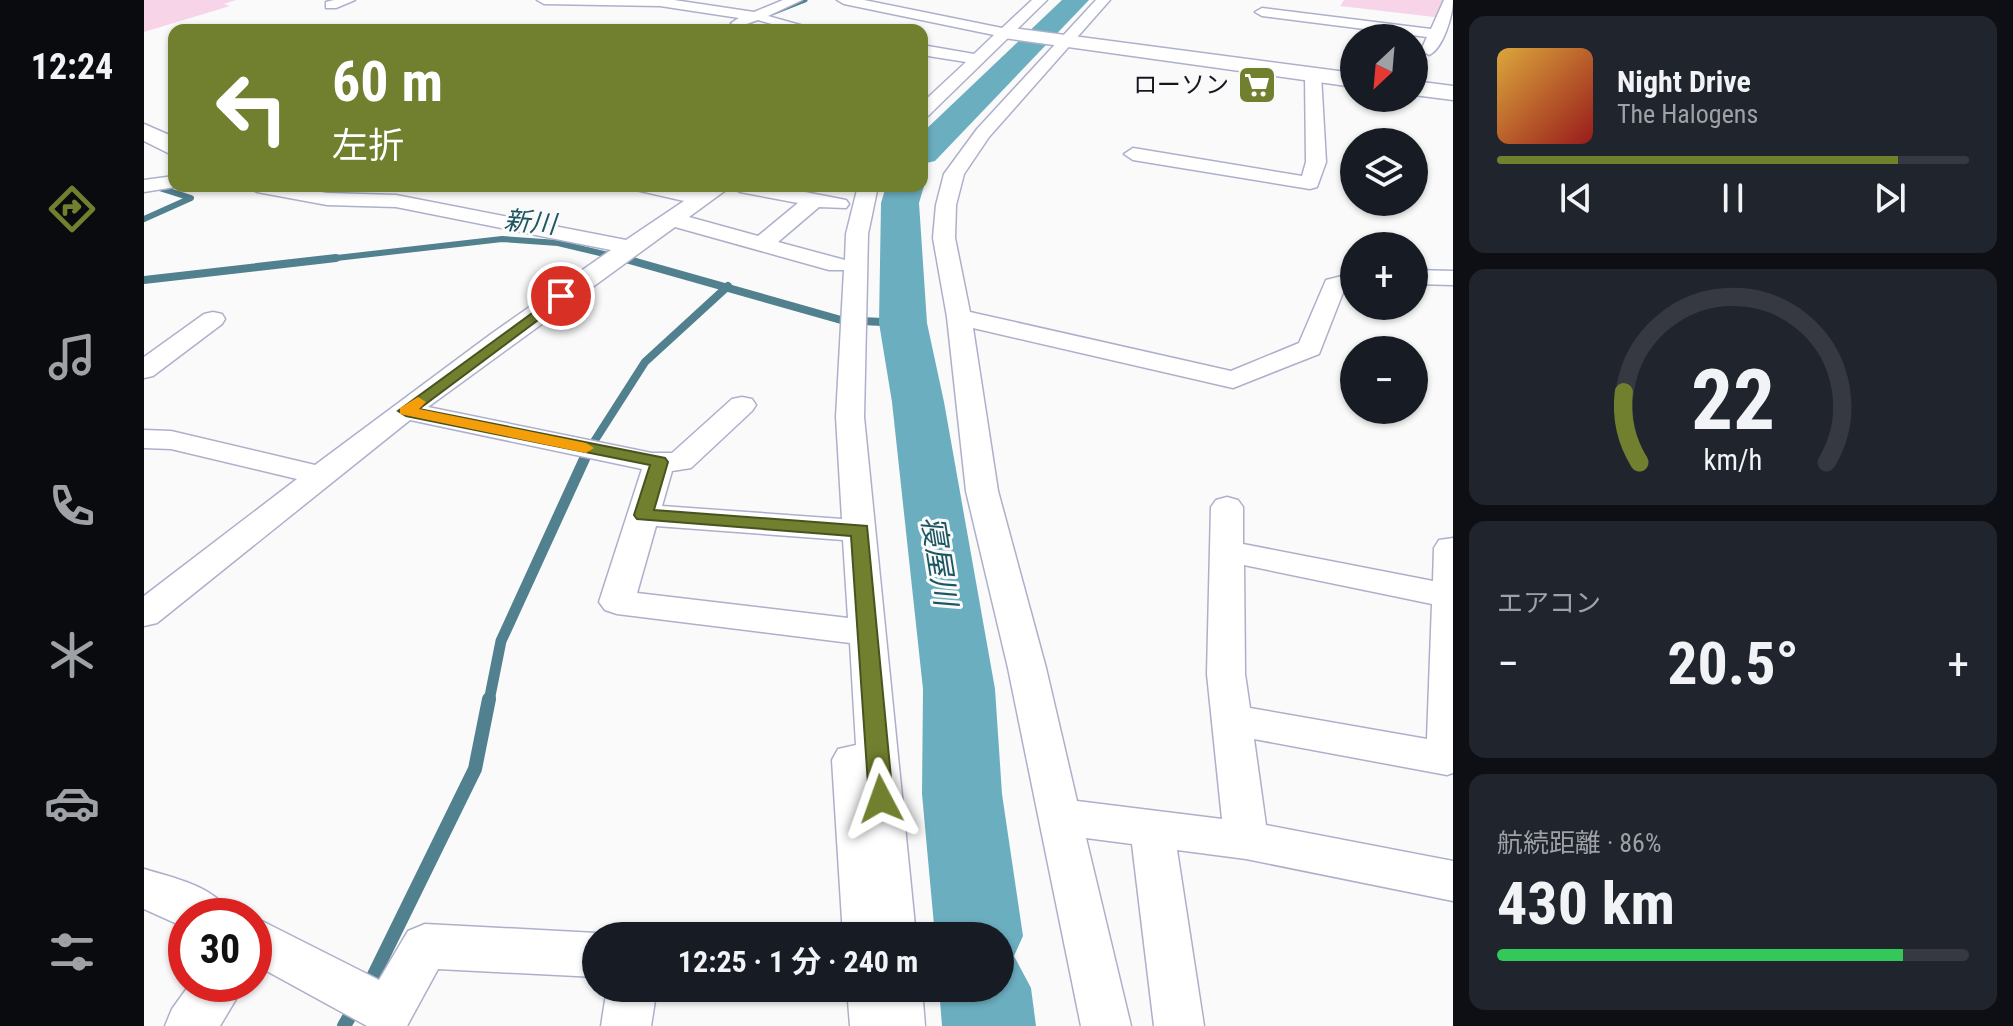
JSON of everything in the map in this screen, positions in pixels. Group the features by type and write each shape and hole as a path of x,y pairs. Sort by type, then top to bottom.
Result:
{"street":[{"path":"331,5 348,0"},
{"path":"544,0 660,2 784,24"},
{"path":"748,24 795,0"},
{"path":"739,24 811,0"},
{"path":"844,0 1007,33 1340,78"},
{"path":"930,98 1007,33 1040,0"},
{"path":"1250,27 1262,12 1278,0 1449,9 1428,50"},
{"path":"1104,3 1064,40 983,133 954,174 946,205 944,238 959,317 982,491 1027,668 1106,1026"},
{"path":"925,16 946,8"},
{"path":"1262,12 1436,34"},
{"path":"928,44 968,25"},
{"path":"928,48 976,59"},
{"path":"1133,154 1310,183 1316,162 1313,75"},
{"path":"1428,90 1453,93"},
{"path":"144,131 168,145"},
{"path":"144,175 168,173"},
{"path":"144,186 168,183"},
{"path":"289,192 327,199 396,201 621,252"},
{"path":"670,192 702,199"},
{"path":"144,614 406,411 621,252 712,192"},
{"path":"772,192 839,204"},
{"path":"867,192 857,234 850,417 891,922"},
{"path":"432,208 451,193"},
{"path":"762,244 814,200"},
{"path":"671,219 837,265"},
{"path":"1428,277 1453,278"},
{"path":"959,317 1233,380 1310,348 1334,285 1340,284"},
{"path":"144,370 213,319"},
{"path":"406,411 659,462 680,462 742,405"},
{"path":"144,439 171,440 320,475"},
{"path":"659,462 617,602 868,633"},
{"path":"1227,507 1226,674 1246,840"},
{"path":"643,515 860,531"},
{"path":"1232,720 1447,759 1451,548"},
{"path":"1227,551 1449,596"},
{"path":"852,760 866,922"},
{"path":"1059,817 1246,840 1453,881"},
{"path":"1152,827 1179,1026"},
{"path":"144,889 172,898"},
{"path":"272,949 388,1011 425,946 582,954"},
{"path":"190,1026 207,1002"},
{"path":"626,1026 630,1002"},
{"path":"873,1002 875,1026"},
{"path":"898,1002 900,1026"}],"shaded area":[{"path":"144,0 236,0 224,4 230,6 144,32"},
{"path":"1344,0 1443,0 1437,17 1434,17 1340,6"}],"waterway":[{"path":"772,13 805,0"},
{"name":"寝屋川","path":"928,147 1076,0"},
{"path":"745,24 750,22"},
{"path":"144,183 168,191"},
{"path":"144,219 191,198 172,192"},
{"name":"寝屋川","path":"903,192 900,203 903,323 918,402 959,689 962,794 977,922"},
{"name":"新川","path":"319,260 502,239 558,243 629,260"},
{"name":"新川","path":"144,280 336,258"},
{"name":"新川","path":"622,258 726,288"},
{"path":"588,451 645,362 726,288"},
{"name":"新川","path":"726,288 841,320 903,323"},
{"path":"489,701 501,641 588,451"},
{"path":"368,987 475,769 489,699"},
{"name":"寝屋川","path":"986,1002 989,1026"},
{"path":"344,1026 355,1007"}],"slow traffic":[{"path":"418,402 406,411 586,448"}],"place":[{"name":"ローソン","path":"1257,85"}],"route":[{"path":"561,296 406,411 659,462 643,515 860,531 881,799"}]}
